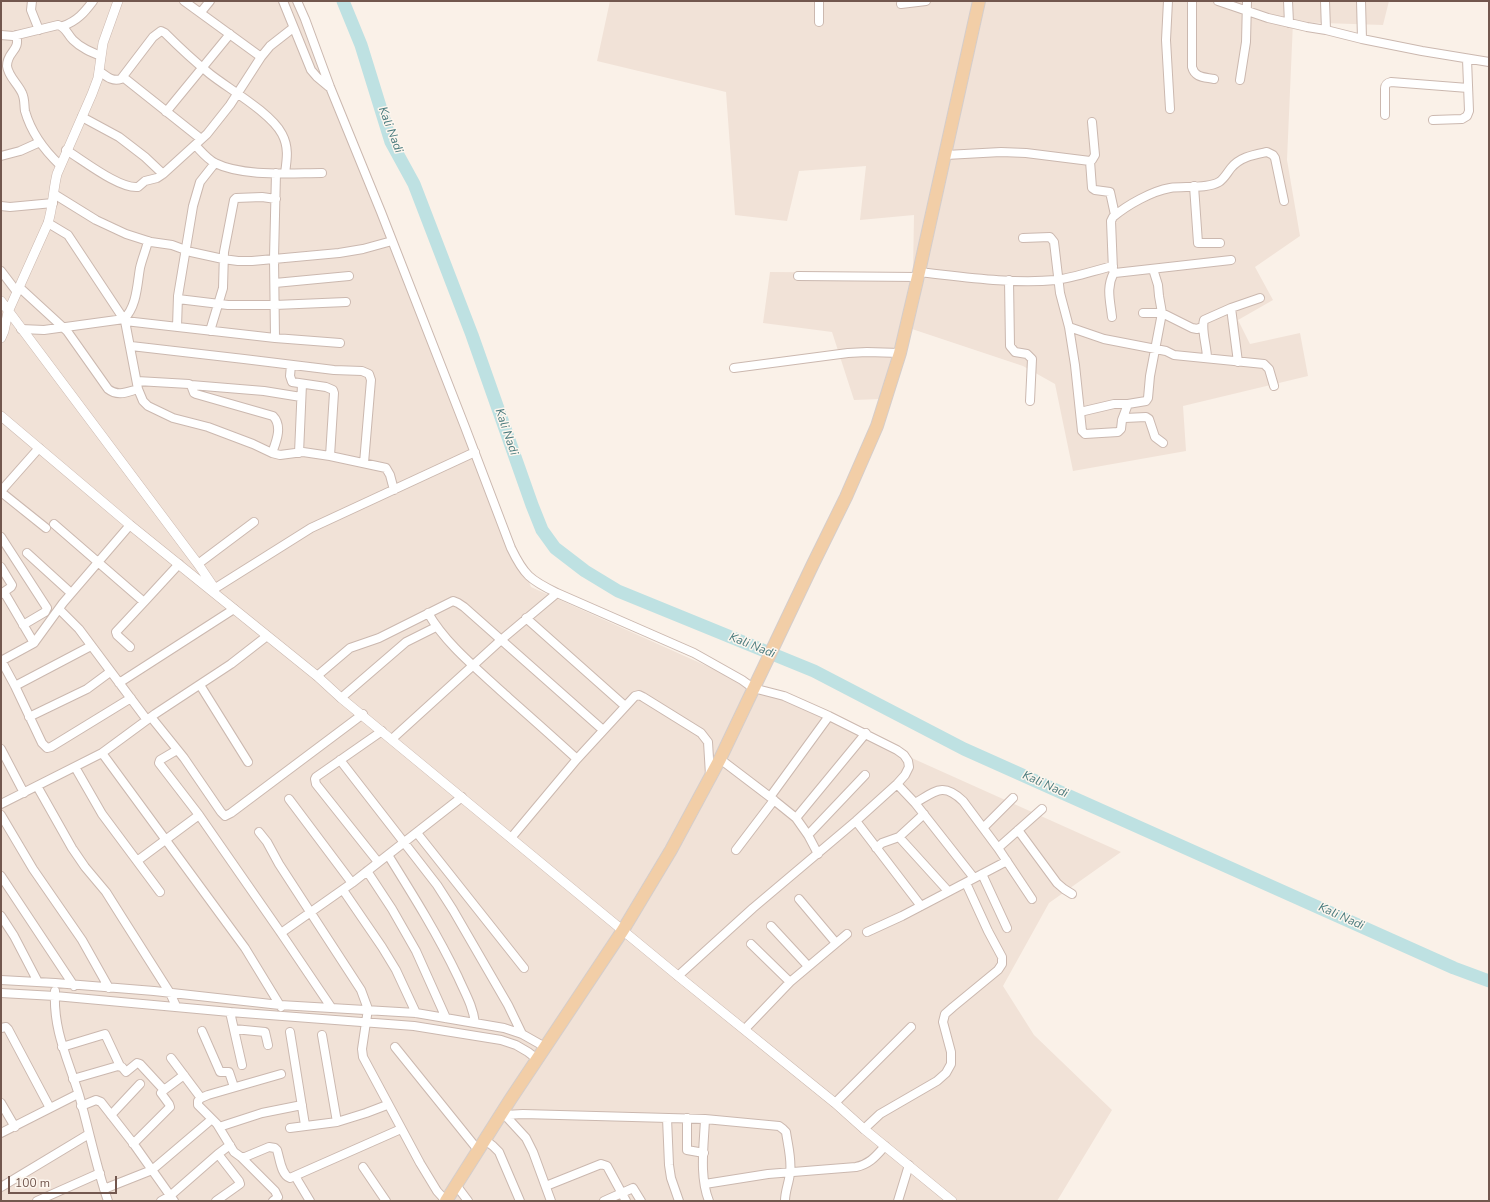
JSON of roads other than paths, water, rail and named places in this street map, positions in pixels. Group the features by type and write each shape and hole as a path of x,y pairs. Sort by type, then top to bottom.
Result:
{"main road":[{"path":"446,1201 622,930 671,850 720,759 812,564 846,497 876,426 900,353 946,155 979,1"}],"street":[{"path":"32,1 31,10 39,30"},
{"path":"1,35 16,35 72,23 82,15 93,1"},
{"path":"2,332 8,312 52,212 54,184 66,150 92,94 99,71 107,29 118,1"},
{"path":"184,1 261,57"},
{"path":"201,12 210,1"},
{"path":"283,1 311,70 317,77 330,87"},
{"path":"297,1 475,452 511,548 524,572 539,584 557,593 694,652 718,665 866,734 897,750 908,760 909,767 905,775 897,784 818,854 742,917 678,976"},
{"path":"819,1 819,22"},
{"path":"901,4 926,1"},
{"path":"1168,1 1166,40 1170,109"},
{"path":"1192,1 1193,73 1197,76 1214,79"},
{"path":"1218,1 1246,12 1289,23 1362,39 1489,62"},
{"path":"1240,80 1246,42 1247,1"},
{"path":"1288,1 1289,23"},
{"path":"1325,1 1326,30"},
{"path":"1361,1 1362,39"},
{"path":"63,26 72,39 84,49 101,56"},
{"path":"66,150 117,182 135,188 145,181 157,178 198,142 221,117 261,57 270,46 293,28"},
{"path":"99,71 116,81 123,77 153,37 161,31 165,33 203,67 270,120 282,133 287,148 285,173"},
{"path":"166,112 230,34"},
{"path":"16,35 18,42 17,46 8,58 8,70 24,96 26,114 40,142 47,152 60,165"},
{"path":"1433,120 1462,119 1466,116 1468,111 1468,59"},
{"path":"123,77 166,112 198,142 203,154 215,163 243,171 322,173"},
{"path":"1385,115 1385,86 1391,82 1468,88"},
{"path":"82,117 119,137 145,157 163,174"},
{"path":"1092,122 1095,155 1090,161 1092,188 1095,190 1110,192 1115,215"},
{"path":"1,156 20,151 40,142"},
{"path":"946,155 1002,152 1055,156 1090,161"},
{"path":"1112,317 1108,289 1113,269 1110,226 1115,215 1133,203 1162,190 1177,187 1211,185 1219,182 1237,162 1244,158 1267,152 1275,158 1284,201"},
{"path":"177,327 178,299 192,214 198,188 203,177 215,163"},
{"path":"275,338 274,258 276,173"},
{"path":"1194,186 1198,244 1220,243"},
{"path":"210,331 223,288 223,259 232,206 236,198 262,197 276,199"},
{"path":"1,206 10,207 53,199 126,234 148,241 172,245 223,259 238,261 252,261 363,249 392,241"},
{"path":"48,223 68,235 125,320 137,385 143,401 173,418 208,427 233,436 272,454 280,455 299,453 330,456 381,466 388,470 394,490"},
{"path":"1023,238 1050,237 1054,239 1058,280 1069,327 1082,431 1085,434 1118,432 1121,429 1122,420 1128,404"},
{"path":"125,320 136,295 142,262 148,241"},
{"path":"1113,269 1117,273 1230,260"},
{"path":"798,276 919,274 985,279 1058,280 1113,269"},
{"path":"1080,412 1114,404 1128,404 1147,400 1162,313 1158,296 1158,285 1153,269"},
{"path":"1,272 18,290 62,327 70,336 101,381 108,390 113,393 119,395 137,385 169,382 264,391 301,397"},
{"path":"275,283 349,276"},
{"path":"1009,280 1010,346 1015,352 1027,354 1032,359 1030,401"},
{"path":"1207,358 1207,350 1202,327 1204,320 1231,308 1260,298"},
{"path":"178,299 218,304 275,306 346,302"},
{"path":"1,301 198,564 221,598"},
{"path":"1231,308 1238,362"},
{"path":"1143,313 1162,313 1192,328 1197,329 1202,327"},
{"path":"21,329 44,330 125,320 275,338 340,343"},
{"path":"1069,327 1104,339 1166,351 1174,355 1264,364 1269,369 1274,386"},
{"path":"131,346 334,370 362,371 369,374 371,380 364,463"},
{"path":"734,368 848,353 900,353"},
{"path":"290,365 290,380 292,382 326,387 333,390 330,456"},
{"path":"299,453 302,384"},
{"path":"191,385 194,393 196,394 274,416 278,423 278,430 277,441 272,454"},
{"path":"1,416 130,525 317,676 341,698 678,976 835,1103 864,1129 952,1201"},
{"path":"1122,420 1124,418 1149,418 1155,437 1162,443"},
{"path":"39,448 1,491 46,528"},
{"path":"214,588 310,528 475,452"},
{"path":"198,564 254,522"},
{"path":"54,524 144,602"},
{"path":"130,525 72,593 34,643 1,660 42,743 46,748 51,747 131,698"},
{"path":"1,537 47,608 45,612 23,625"},
{"path":"27,552 72,593"},
{"path":"130,647 117,635 116,632 179,564"},
{"path":"1,568 12,585 2,593 34,643"},
{"path":"392,739 501,640 557,593"},
{"path":"317,676 350,648 379,638 448,603 453,602 458,603 603,730"},
{"path":"59,609 79,629 131,698 177,750 222,815 225,816 231,813 362,714"},
{"path":"119,683 234,609"},
{"path":"428,613 436,627 472,666 577,759"},
{"path":"526,618 625,706"},
{"path":"341,698 406,642 436,627"},
{"path":"1,804 102,753 149,719 231,664 267,636"},
{"path":"15,686 92,646"},
{"path":"29,717 81,692 110,672"},
{"path":"200,685 248,762"},
{"path":"511,838 577,759 635,696 639,695 702,733 706,737 708,742 710,778"},
{"path":"736,850 829,716"},
{"path":"378,862 315,782 316,777 382,731"},
{"path":"796,818 866,734"},
{"path":"177,750 160,760 159,763 199,815 331,1007"},
{"path":"2,753 24,793"},
{"path":"102,753 245,948 280,1004 284,1016"},
{"path":"720,759 796,818 808,835 818,854"},
{"path":"340,760 430,875 453,910 508,1005 522,1034"},
{"path":"75,767 102,814 160,892"},
{"path":"808,835 865,775"},
{"path":"897,784 924,814 974,878"},
{"path":"37,786 72,848 85,867 106,892 170,993 176,1006"},
{"path":"910,797 941,790 949,791 963,801 998,848 1032,899"},
{"path":"281,933 343,890 462,797"},
{"path":"983,828 1013,798"},
{"path":"289,799 352,883"},
{"path":"998,848 1042,809"},
{"path":"876,848 882,843 899,837 924,814"},
{"path":"1,815 33,869 82,940 109,988"},
{"path":"137,861 199,815"},
{"path":"856,821 921,906"},
{"path":"1018,830 1057,883 1072,894"},
{"path":"259,832 267,842 279,864 361,990 368,1010 362,1049 363,1057 387,1105 428,1178 446,1201"},
{"path":"417,832 524,968"},
{"path":"899,837 948,891"},
{"path":"388,855 419,905 444,950 471,1004 475,1023"},
{"path":"867,932 921,906 1007,861"},
{"path":"367,871 392,909 416,951 446,1018"},
{"path":"982,874 1007,928"},
{"path":"1,876 74,986"},
{"path":"864,1129 880,1114 937,1081 946,1073 951,1064 951,1052 943,1022 946,1014 952,1006 998,970 1002,964 1002,957 988,931 966,883"},
{"path":"343,890 396,970 416,1013"},
{"path":"799,899 836,943"},
{"path":"1,916 14,936 38,982"},
{"path":"771,926 808,966"},
{"path":"745,1029 790,982 847,934"},
{"path":"751,944 790,982"},
{"path":"1,980 55,983 74,986 170,993 280,1004 416,1013 504,1028 522,1034 545,1047"},
{"path":"55,983 58,1032 82,1106 108,1201"},
{"path":"1,993 55,1002 176,1006 230,1012 414,1026 501,1040 516,1045 537,1059"},
{"path":"230,1012 242,1065"},
{"path":"233,1025 265,1032 268,1045"},
{"path":"835,1103 911,1026"},
{"path":"1,1028 6,1027 8,1029 50,1108"},
{"path":"202,1031 220,1072 229,1072 234,1087"},
{"path":"290,1032 305,1125"},
{"path":"62,1047 105,1034 120,1066 126,1072 138,1063 164,1090"},
{"path":"322,1035 337,1122"},
{"path":"395,1047 482,1145 493,1146 499,1152 520,1201"},
{"path":"171,1058 201,1098"},
{"path":"73,1079 120,1066"},
{"path":"273,1201 278,1197 275,1191 241,1157 234,1152 219,1127 198,1105 198,1101 201,1098 234,1087 281,1074"},
{"path":"133,1144 170,1107 170,1104 162,1093 184,1075"},
{"path":"111,1115 140,1084"},
{"path":"1,1133 78,1094"},
{"path":"82,1106 94,1100 98,1100 133,1144 172,1199"},
{"path":"1,1103 14,1127"},
{"path":"219,1127 262,1113 302,1104"},
{"path":"290,1128 337,1122 387,1105"},
{"path":"504,1113 561,1116 687,1118 779,1126 786,1132 790,1172 785,1201"},
{"path":"504,1113 526,1138 533,1152 551,1201"},
{"path":"667,1118 670,1172 679,1201"},
{"path":"687,1118 687,1150 704,1153"},
{"path":"104,1189 152,1170 212,1119"},
{"path":"705,1119 705,1184 709,1201"},
{"path":"241,1157 245,1157 269,1147 275,1148 286,1176 290,1178 400,1129"},
{"path":"1,1187 89,1134"},
{"path":"161,1201 172,1199 218,1154 230,1145"},
{"path":"705,1184 790,1172 856,1167 865,1165 872,1161 885,1146"},
{"path":"216,1201 240,1184 218,1154"},
{"path":"546,1186 604,1164 626,1201"},
{"path":"363,1166 386,1201"},
{"path":"898,1201 909,1166"},
{"path":"37,1201 100,1173"},
{"path":"295,1176 310,1201"},
{"path":"456,1185 468,1201"},
{"path":"604,1201 633,1188 639,1200"}],"waterway":[{"name":"Kali Nadi","path":"343,1 361,45 391,142 414,184 472,335 532,505 542,530 555,548 585,571 618,591 814,671 964,749 1454,968 1489,981"}]}
